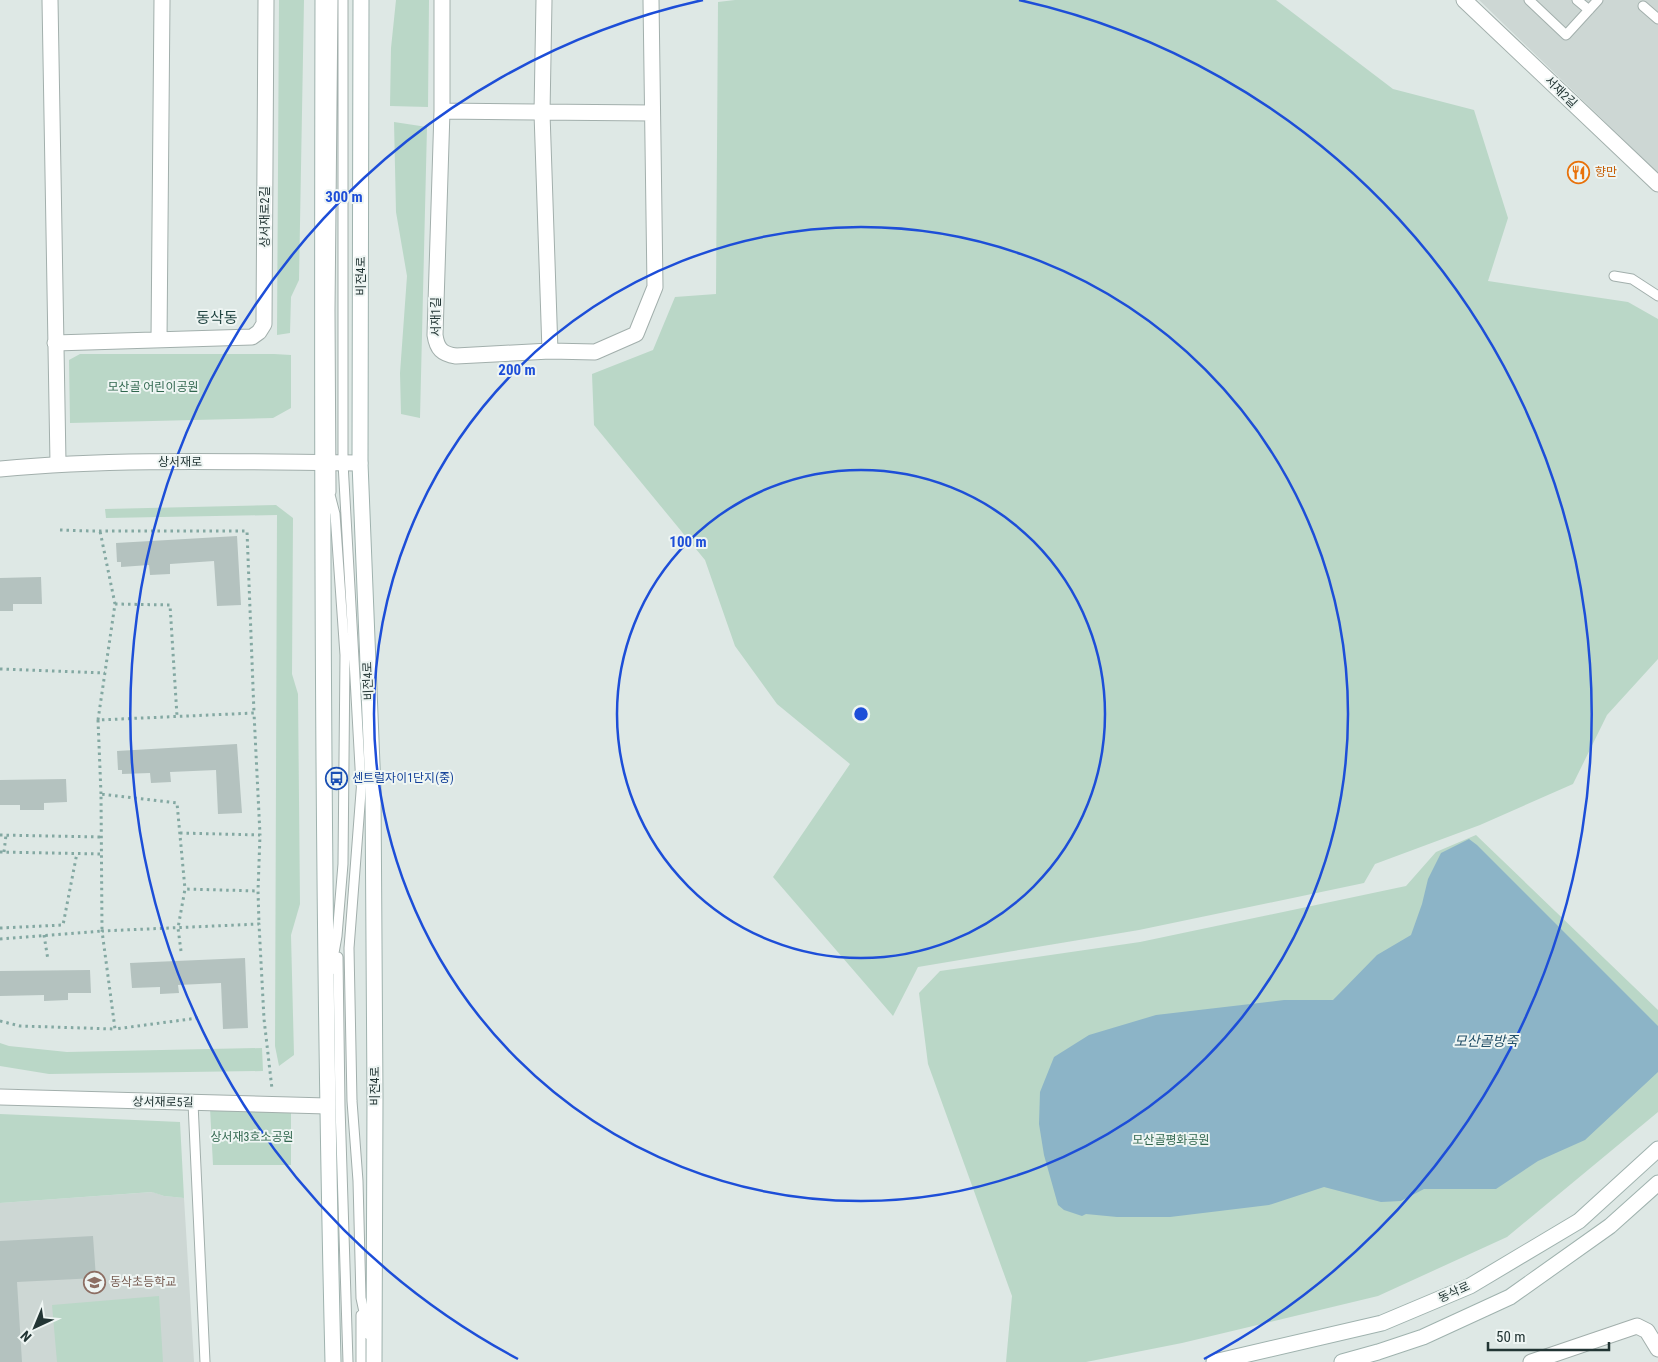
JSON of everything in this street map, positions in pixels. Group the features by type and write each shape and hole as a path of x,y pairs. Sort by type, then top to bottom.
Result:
{"street":[{"path":"50,0 58,464"},
{"path":"159,340 162,0"},
{"name":"상서재로2길","path":"55,343 252,337 259,332 264,324 266,0"},
{"path":"323,0 332,463 326,1000 333,1362"},
{"name":"비전4로","path":"361,0 360,463 373,790 376,1098 370,1359"},
{"name":"서재1길","path":"442,0 442,111 436,343 440,350 448,355 456,356 550,351"},
{"path":"544,0 542,113 550,351 595,352 636,334 655,287 651,0"},
{"name":"서재2길","path":"1464,0 1658,184"},
{"path":"442,111 652,114"},
{"name":"상서재로","path":"0,469 58,464 360,463"},
{"name":"상서재로5길","path":"0,1097 327,1106"},
{"name":"동삭로","path":"1214,1362 1382,1323 1470,1286 1579,1221 1658,1149"},
{"path":"1342,1362 1423,1337 1510,1297 1610,1226 1658,1183"},
{"path":"1531,1362 1638,1326 1647,1331 1658,1348"}],"lane":[{"path":"333,0 330,310 332,463 361,785"},
{"path":"326,1000 337,936 343,864 345,655 335,514 331,498 342,0"},
{"path":"1529,0 1566,35 1598,0"},
{"path":"1577,0 1589,10"},
{"path":"1643,6 1658,19"},
{"path":"1614,276 1632,278 1658,296"},
{"path":"370,738 361,785 349,948 352,1101 358,1181 361,1298 370,1359"},
{"path":"337,936 348,1362"},
{"path":"192,1103 205,1362"},
{"path":"361,1298 370,1359"}],"path":[{"path":"60,530 247,531 260,835 259,924 264,1019 274,1105"},
{"path":"100,531 115,604 98,720 101,794 102,931 116,1029"},
{"path":"115,604 170,605 177,716"},
{"path":"0,669 105,673"},
{"path":"98,720 254,713"},
{"path":"101,794 177,803 185,889 178,928 181,952"},
{"path":"180,833 260,835"},
{"path":"0,835 101,837"},
{"path":"6,835 2,852 101,854"},
{"path":"0,928 63,925 77,854"},
{"path":"185,889 258,891"},
{"path":"0,939 102,931 259,924"},
{"path":"44,935 48,960"},
{"path":"0,1021 20,1026 116,1029 198,1018"}],"shaded area":[{"path":"1479,0 1658,0 1658,173"},
{"name":"동삭초등학교","path":"153,1192 164,1196 184,1198 194,1362 0,1362 0,1203"}],"green space":[{"path":"279,0 304,0 299,280 291,297 290,333 277,335"},
{"path":"396,0 429,0 428,107 390,106 391,48"},
{"path":"735,0 1276,0 1393,89 1474,110 1508,218 1488,281 1628,302 1658,319 1658,659 1607,715 1573,784 1480,825 1375,864 1364,883 1139,930 918,967 893,1016 773,877 850,764 777,704 735,646 705,560 594,425 592,374 653,350 675,297 716,294 718,2"},
{"path":"394,122 427,127 420,418 401,414 400,373 407,276 396,212"},
{"name":"모산골 어린이공원","path":"80,354 291,355 291,408 273,418 70,423 69,360"},
{"path":"276,505 293,518 292,674 298,694 300,904 291,935 294,1055 279,1066 275,1046 277,515 106,518 105,509"},
{"name":"모산골평화공원","path":"1476,835 1658,1010 1658,1112 1507,1237 1378,1296 1182,1343 1086,1362 1006,1362 1012,1296 928,1064 919,993 940,971 1140,942 1406,886 1436,852"},
{"path":"0,1043 9,1046 67,1052 262,1048 263,1071 49,1074 0,1066"},
{"name":"상서재3호소공원","path":"210,1108 291,1108 291,1165 213,1165"},
{"path":"0,1114 180,1122 184,1198 164,1196 152,1192 0,1203"},
{"path":"159,1296 163,1362 57,1362 52,1305"}],"water":[{"name":"모산골방죽","path":"1469,839 1658,1026 1658,1072 1585,1140 1538,1161 1496,1189 1424,1189 1401,1201 1381,1202 1324,1187 1269,1205 1170,1217 1117,1217 1086,1214 1082,1216 1064,1210 1058,1205 1044,1155 1039,1124 1040,1092 1054,1057 1089,1035 1156,1015 1284,1000 1333,1000 1377,955 1411,935 1422,904 1428,879 1441,853"}],"building":[{"path":"237,536 241,605 217,606 214,561 170,564 170,574 150,575 149,565 121,567 121,562 117,562 116,543"},
{"path":"41,577 42,604 13,604 13,611 0,611 0,578"},
{"path":"237,744 242,813 218,814 216,770 170,772 171,782 151,783 150,773 122,774 122,770 118,770 117,751"},
{"path":"66,779 67,802 44,803 44,810 20,810 20,805 0,805 0,780"},
{"path":"245,958 248,1028 223,1029 221,983 178,985 179,993 160,994 160,987 132,988 130,963"},
{"path":"90,970 91,993 68,993 68,1000 44,1001 44,995 0,996 0,971"},
{"path":"93,1236 96,1278 17,1282 22,1362 0,1362 0,1241"}],"place":[{"name":"향만","path":"1579,172"},
{"name":"센트럴자이1단지(중)","path":"336,778"},
{"name":"동삭초등학교","path":"94,1282"}],"district":[{"name":"동삭동","path":"217,318"}]}
